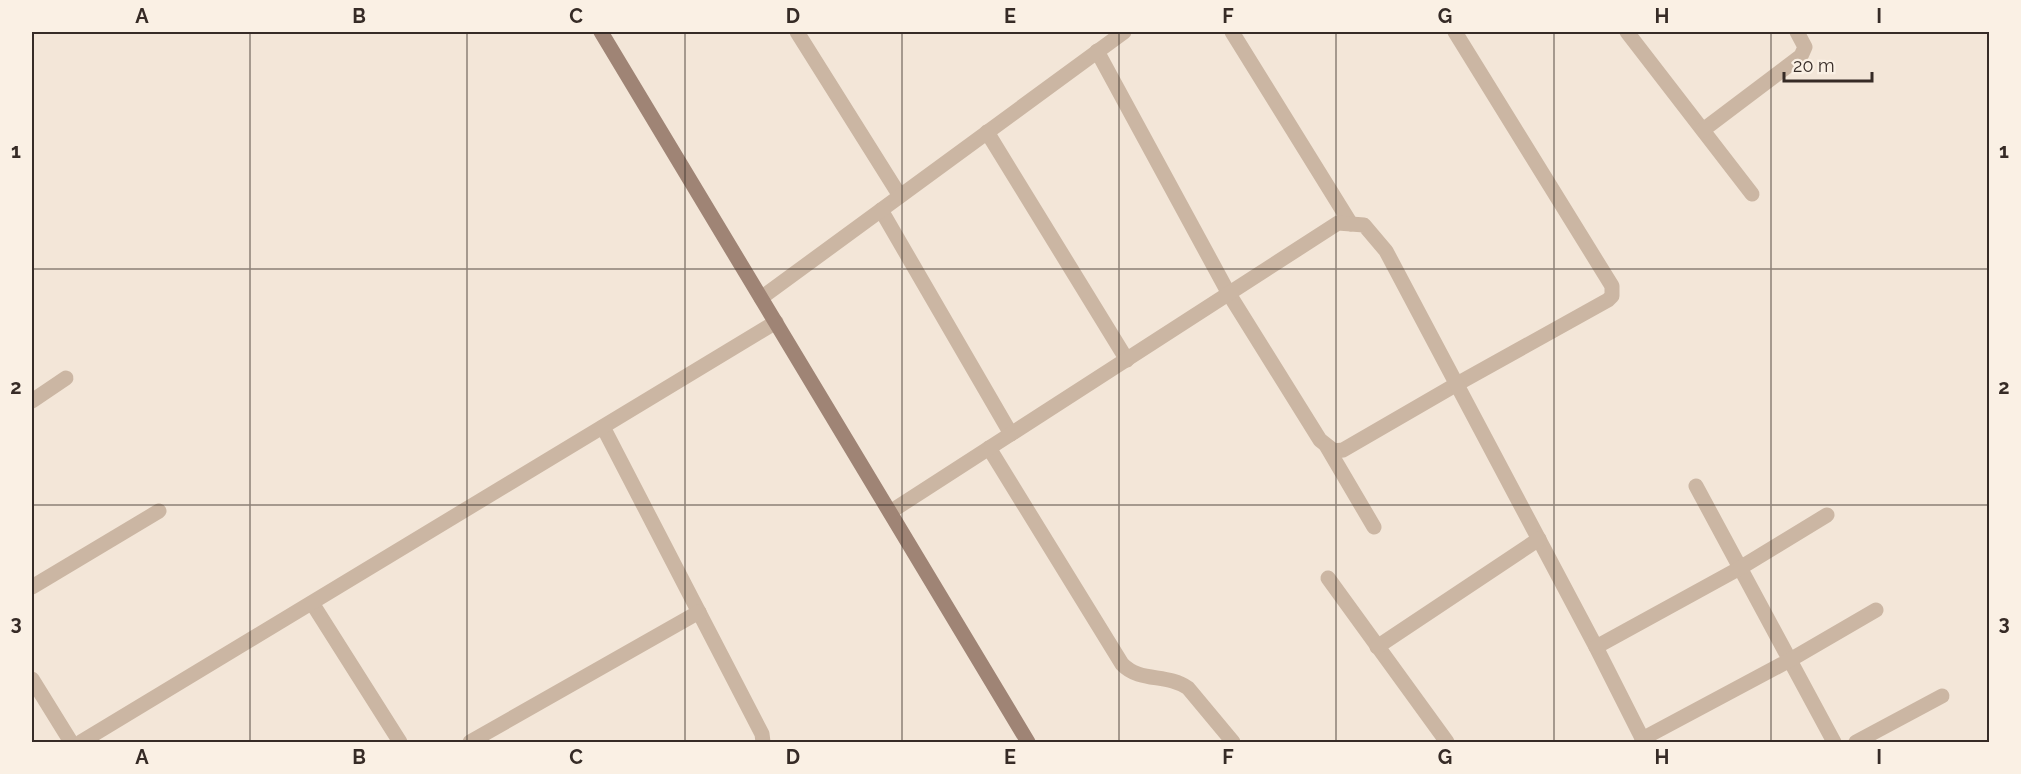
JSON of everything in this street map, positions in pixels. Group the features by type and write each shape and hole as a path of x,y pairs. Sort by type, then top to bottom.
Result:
{"street":[{"path":"601,32 1028,742"},
{"path":"797,32 900,196"},
{"path":"761,298 1124,32"},
{"path":"1232,32 1351,224"},
{"path":"1327,447 1334,451 1343,450 1612,296 1613,290 1455,32"},
{"path":"1628,32 1752,194"},
{"path":"1703,130 1801,56 1805,47 1797,32"},
{"path":"1097,51 1229,294 1320,440 1327,447 1374,527"},
{"path":"987,132 1127,360"},
{"path":"881,210 1011,434"},
{"path":"890,512 1338,223 1364,225 1386,251 1539,538 1643,741 1876,610"},
{"path":"81,742 776,322"},
{"path":"32,401 66,378"},
{"path":"603,427 762,734 763,742"},
{"path":"989,448 1122,664 1129,672 1139,676 1167,678 1180,682 1188,688 1233,742"},
{"path":"1696,486 1834,742"},
{"path":"32,587 159,511"},
{"path":"1596,647 1740,568 1827,515"},
{"path":"1377,646 1539,538"},
{"path":"1328,578 1447,742"},
{"path":"312,603 400,742"},
{"path":"470,742 699,612"},
{"path":"32,679 71,742"},
{"path":"1856,742 1942,696"}]}
